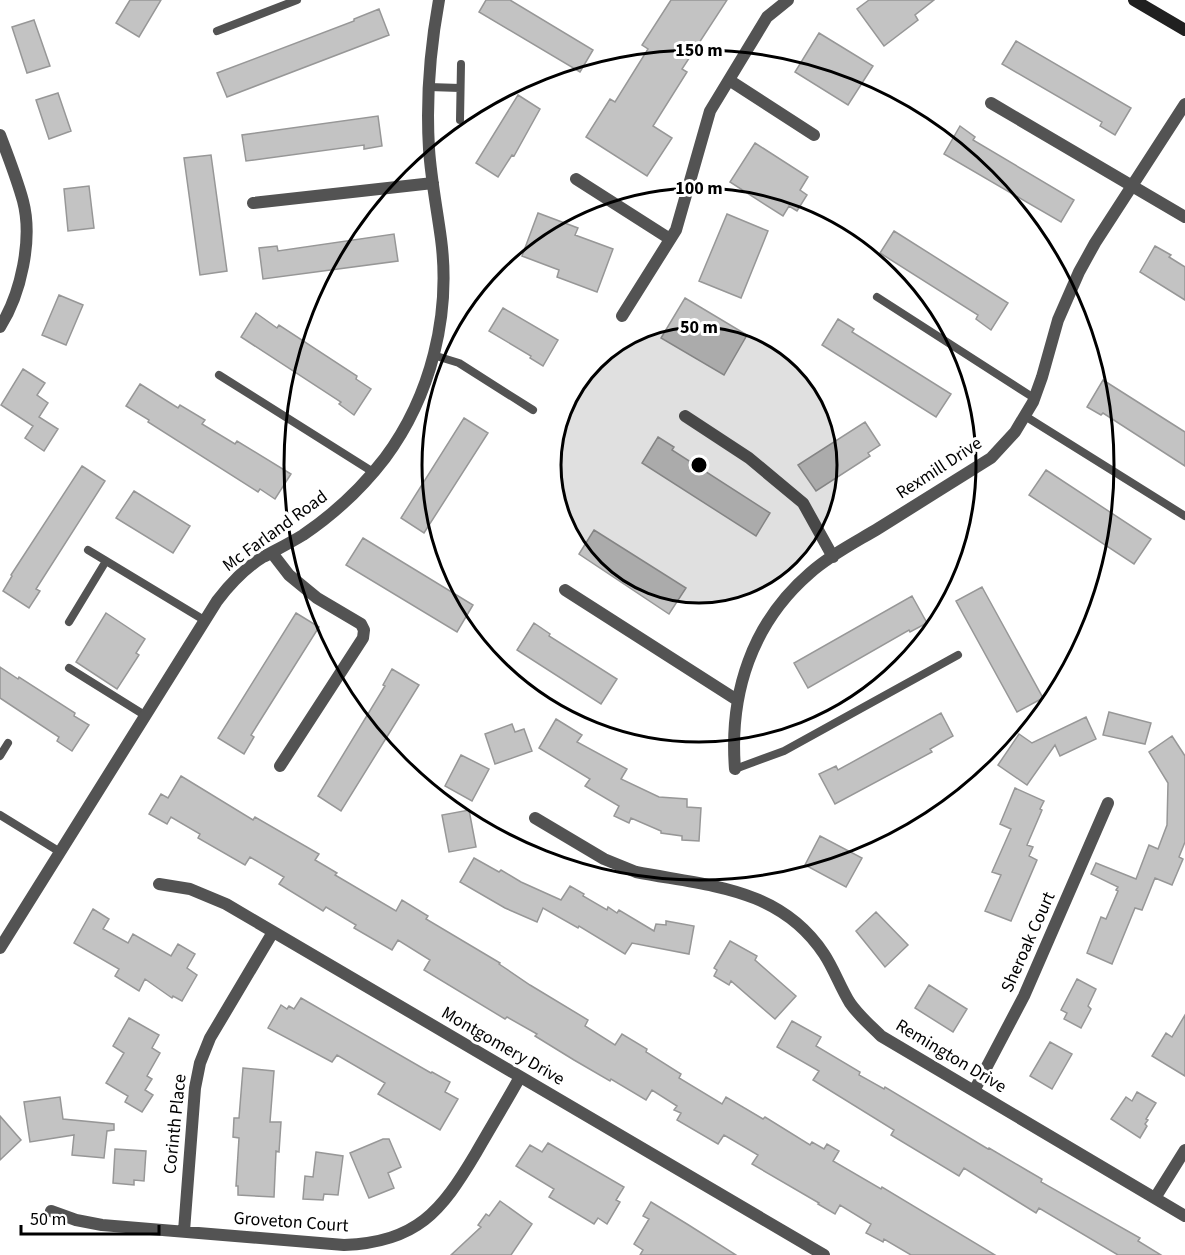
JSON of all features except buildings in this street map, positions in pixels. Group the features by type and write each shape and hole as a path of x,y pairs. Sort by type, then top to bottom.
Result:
{"main road":[{"path":"1134,0 1185,30"}],"street":[{"name":"Mc Farland Road","path":"0,948 204,620 229,586 255,563 300,537 328,517 360,488 396,442 413,412 434,355 444,288 441,238 429,148 429,87 439,0"},
{"path":"622,316 675,230 710,111 767,17 788,0"},
{"path":"729,80 814,135"},
{"path":"991,103 1185,217"},
{"name":"Rexmill Drive","path":"735,769 733,735 737,700 748,660 768,622 799,583 812,571 991,458 1015,432 1034,398 1055,328 1072,287 1095,243 1185,104"},
{"path":"0,135 24,202 25,232 25,256 20,281 0,327"},
{"path":"576,179 670,239"},
{"path":"253,203 433,183"},
{"path":"685,416 749,458 803,503 832,557"},
{"path":"272,553 289,575 317,598 361,624 364,630 363,638 280,766"},
{"path":"565,590 737,700"},
{"name":"Sheroak Court","path":"974,1091 1024,996 1108,803"},
{"name":"Remington Drive","path":"535,818 604,859 636,872 750,895 774,906 796,921 825,954 857,1012 881,1036 1185,1215"},
{"name":"Montgomery Drive","path":"159,884 178,886 226,904 824,1255"},
{"name":"Corinth Place","path":"184,1231 195,1088 200,1063 207,1044 273,932"},
{"name":"Groveton Court","path":"51,1211 102,1226 355,1245 395,1237 423,1221 445,1201 458,1183 520,1077"},
{"path":"1155,1198 1185,1150"}],"lane":[{"path":"217,31 297,0"},
{"path":"460,120 461,64"},
{"path":"429,87 460,88"},
{"path":"877,297 1034,398"},
{"path":"434,355 459,363 533,410"},
{"path":"219,375 373,472"},
{"path":"1025,416 1185,516"},
{"path":"88,550 204,620"},
{"path":"69,622 106,561"},
{"path":"735,769 784,751 958,655"},
{"path":"69,668 146,716"},
{"path":"0,756 8,743"},
{"path":"0,815 60,852"}]}
